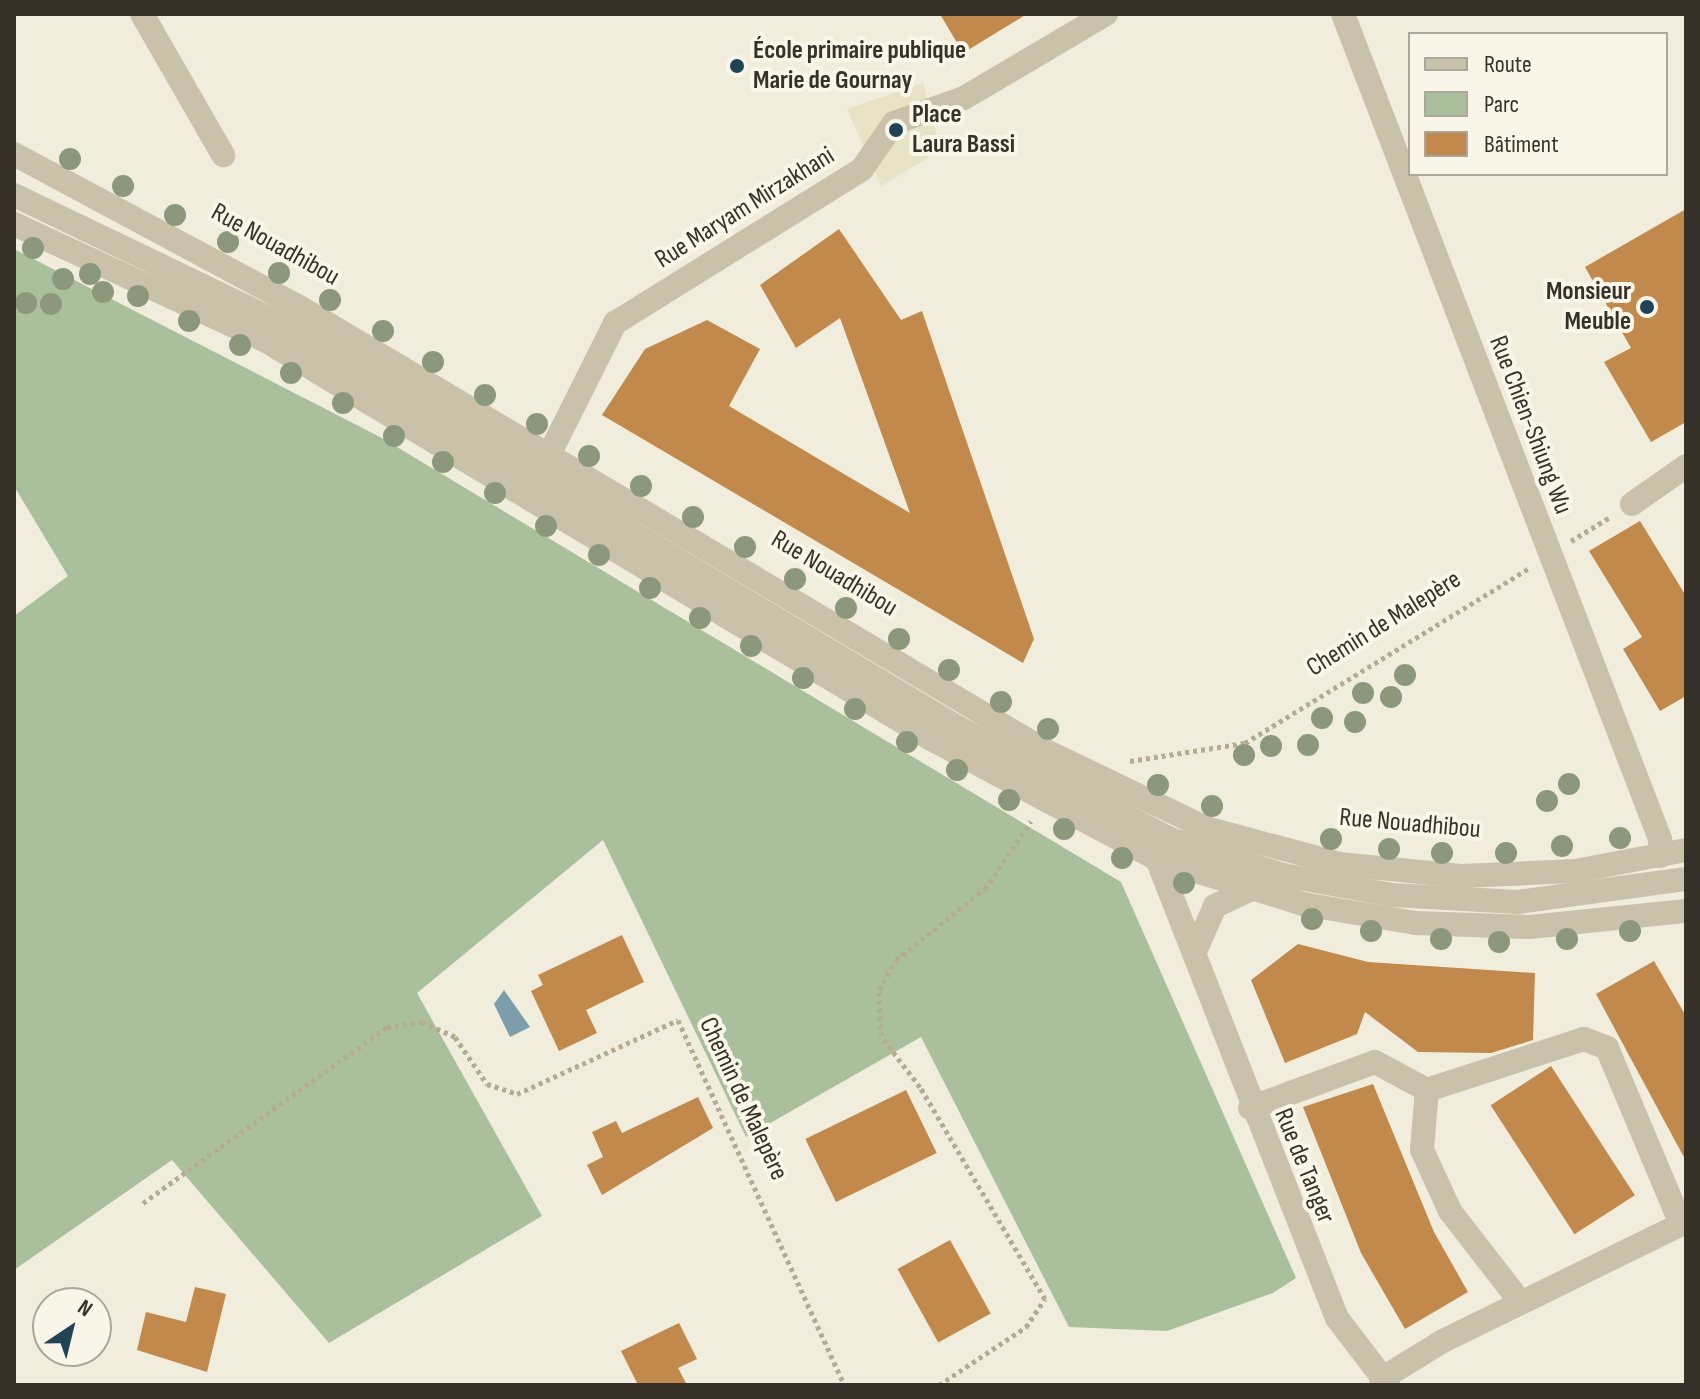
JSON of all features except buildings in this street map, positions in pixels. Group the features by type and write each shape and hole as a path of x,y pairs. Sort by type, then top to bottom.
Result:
{"street":[{"path":"142,14 223,155"},
{"name":"Rue Maryam Mirzakhani","path":"549,455 615,323 862,169 894,123 964,98 1106,14"},
{"name":"Rue Chien-Shiung Wu","path":"1343,14 1660,839 1660,856"},
{"name":"Rue Nouadhibou","path":"14,154 296,305 1091,774 1206,828 1339,864 1519,875 1686,850"},
{"path":"14,195 288,327 957,727 1170,839 1283,875 1392,895 1533,901 1686,879"},
{"path":"14,205 68,222"},
{"path":"14,224 266,341 1042,803 1157,859 1249,890 1355,915 1462,927 1597,923 1686,911"},
{"path":"1632,504 1686,466"},
{"name":"Rue de Tanger","path":"1157,859 1250,1108 1337,1318 1384,1382"},
{"path":"1194,954 1215,906 1249,890"},
{"path":"1250,1108 1375,1062 1427,1090 1584,1039 1607,1048 1684,1223 1521,1303 1384,1382"},
{"path":"1427,1090 1422,1150 1450,1211 1521,1303"}],"path":[{"name":"Chemin de Malepère","path":"1091,774 1105,764 1245,743 1632,504"},
{"path":"939,1385 1026,1327 1045,1299 920,1087 881,1036 879,990 896,960 985,889 1042,803"},
{"name":"Chemin de Malepère","path":"143,1203 387,1027 422,1022 455,1037 487,1084 517,1094 678,1020 844,1385"}],"green space":[{"path":"14,249 382,438 1121,882 1296,1278 1273,1293 1167,1331 1069,1327 921,1037 746,1137 603,840 417,993 542,1216 329,1343 172,1160 14,1270 14,616 68,576 14,486"}],"shaded area":[{"name":"Place Laura Bassi","path":"923,83 941,150 881,186 847,109"}],"water":[{"path":"504,990 530,1027 510,1037 494,1004"}],"place":[{"name":"École primaire publique Marie de Gournay","path":"737,66"},
{"name":"Place Laura Bassi","path":"896,130"},
{"name":"Monsieur Meuble","path":"1647,307"}]}
